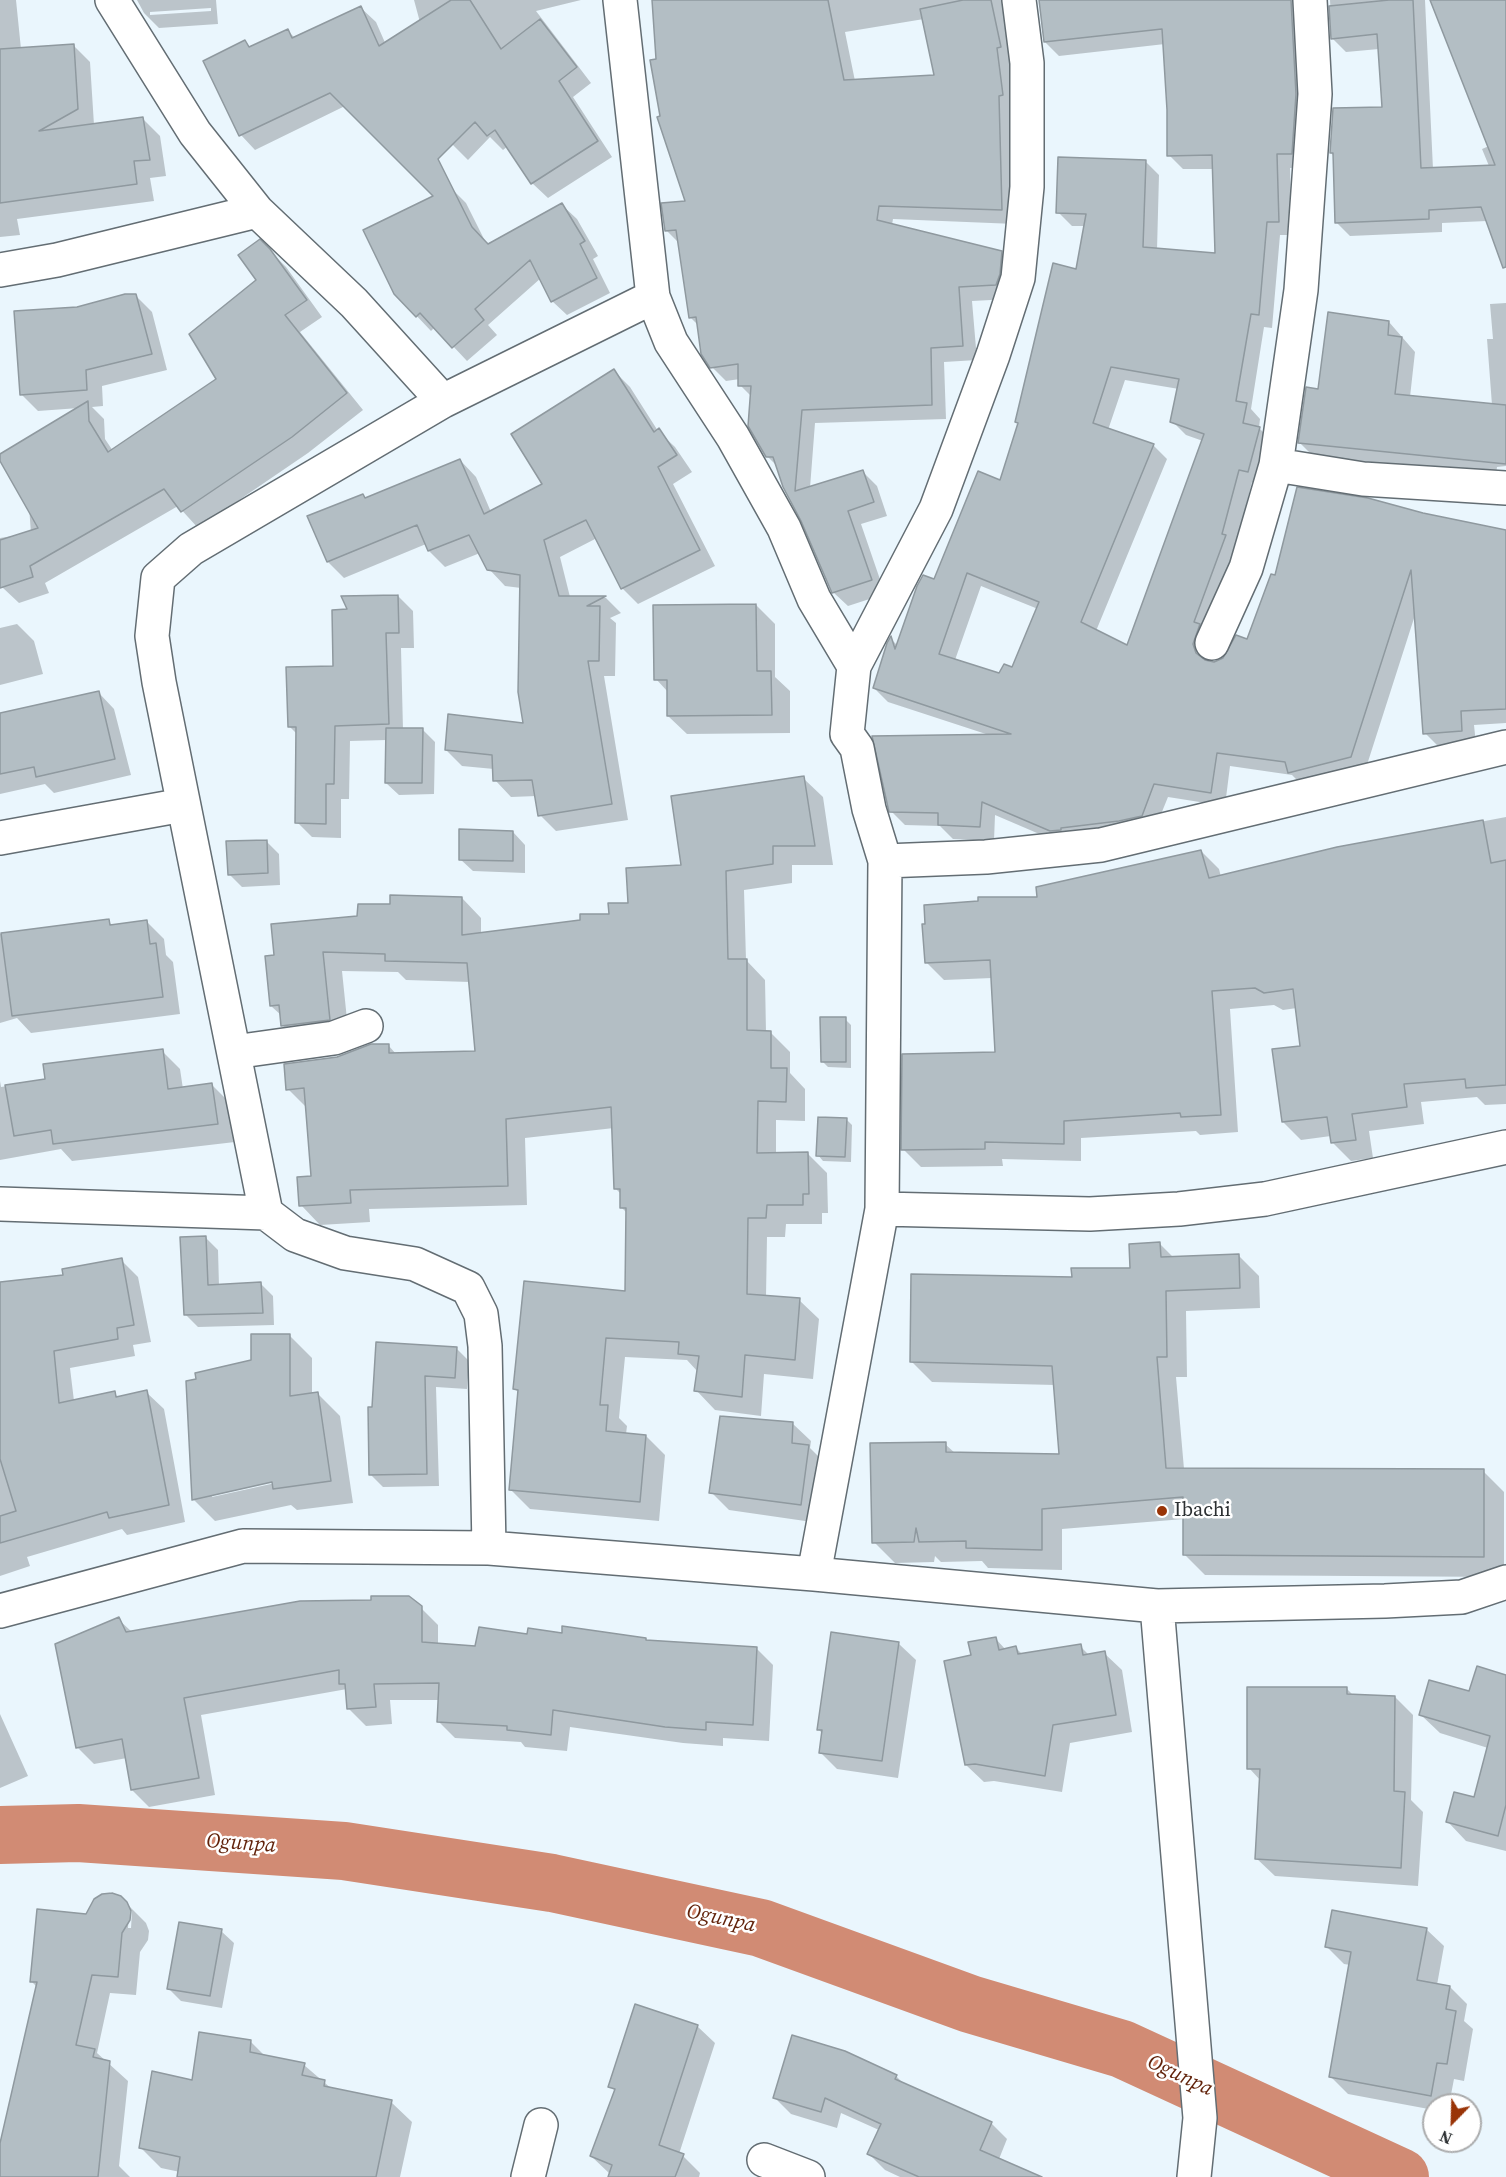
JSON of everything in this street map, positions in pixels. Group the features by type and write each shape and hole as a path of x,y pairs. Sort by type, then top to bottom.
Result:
{"street":[{"path":"112,0 195,133 257,211 354,303 443,401"},
{"path":"620,0 653,297 671,342 739,447 783,528 814,599 854,666"},
{"path":"814,1574 882,1209 885,861 869,808 857,748 847,734 854,666 936,509 993,355 1018,278 1027,187 1028,63 1019,0"},
{"path":"1212,643 1246,568 1276,465 1301,290 1315,94 1310,0"},
{"path":"0,270 57,260 257,211"},
{"path":"266,1213 159,682 152,636 158,578 191,549 443,401 653,297"},
{"path":"1276,465 1363,479 1506,488"},
{"path":"885,861 986,856 1101,845 1506,747"},
{"path":"0,838 183,805"},
{"path":"234,1052 334,1038 366,1026"},
{"path":"882,1209 1090,1214 1179,1209 1265,1199 1506,1147"},
{"path":"0,1204 266,1213 295,1235 345,1253 415,1264 468,1288 481,1314 485,1346 489,1548"},
{"path":"0,1611 243,1546 489,1548 814,1574 1157,1606 1462,1597 1506,1582"},
{"path":"1157,1606 1200,2118 1194,2177"},
{"path":"528,2177 540,2126"},
{"path":"764,2160 808,2177"}],"building":[{"path":"451,0 470,0 501,49 540,19 577,67 559,81 598,141 531,184 495,130 487,136 475,122 438,159 472,227 488,244 562,203 585,241 580,244 597,278 551,302 530,260 475,309 484,320 452,348 420,313 416,317 394,294 363,230 433,196 330,93 239,136 203,61 245,40 249,47 288,29 292,38 361,6 379,46"},
{"path":"652,0 828,0 844,80 934,75 920,9 963,0 991,0 1001,47 997,48 1003,95 999,96 1002,210 879,206 877,220 1002,251 1000,274 996,285 959,287 963,346 931,348 932,405 802,410 795,491 863,470 874,502 848,511 872,580 832,593 801,521 783,487 773,457 766,457 748,426 751,386 738,386 738,364 710,368 701,354 696,317 689,318 676,230 665,231 661,203 685,201 657,117 660,116 650,60 656,59"},
{"path":"1039,0 1291,0 1296,94 1292,154 1277,154 1279,222 1267,222 1259,315 1251,314 1236,401 1247,403 1243,423 1260,427 1248,472 1239,470 1222,534 1226,535 1194,622 1200,624 1193,644 1196,653 1205,660 1214,662 1223,658 1236,635 1247,639 1271,574 1275,575 1297,487 1368,498 1423,513 1506,530 1506,709 1461,711 1462,731 1423,734 1411,570 1351,757 1288,773 1285,762 1217,753 1211,793 1154,784 1142,816 1061,828 1061,830 1050,831 982,802 980,827 938,825 938,813 889,812 872,736 1011,734 873,688 887,643 891,636 895,649 923,575 934,579 978,471 1000,480 1018,423 1015,422 1053,263 1076,269 1086,214 1056,213 1058,157 1146,160 1143,247 1215,253 1212,155 1167,156 1167,110 1162,29 1044,42","holes":["1111,367 1179,379 1170,422 1204,434 1127,645 1081,622 1154,444 1093,423","967,573 1039,602 1012,667 1004,664 999,673 939,654"]},
{"path":"1413,0 1421,168 1495,165 1430,0 1506,0 1506,267 1503,268 1481,207 1429,210 1429,219 1335,223 1333,153 1330,153 1333,108 1382,107 1377,34 1331,39 1329,6"},
{"path":"74,44 78,109 39,131 143,117 150,160 134,161 137,184 0,203 0,49"},
{"path":"260,239 270,249 307,300 285,315 347,393 292,437 181,512 164,489 30,566 33,577 0,588 0,540 38,528 0,461 0,454 88,401 89,421 108,452 216,379 189,334 256,280 238,255"},
{"path":"125,294 136,294 152,354 86,370 87,390 20,395 14,311 77,307"},
{"path":"1328,312 1389,321 1388,335 1402,337 1395,394 1506,405 1506,464 1298,443 1306,387 1318,389"},
{"path":"614,369 654,432 659,428 677,455 658,467 700,550 621,589 586,520 544,540 559,596 606,596 587,606 600,606 599,661 588,661 612,804 538,816 532,780 493,781 492,755 445,750 448,714 523,723 518,692 520,575 487,570 469,535 428,551 417,525 327,562 307,516 363,494 365,498 460,459 484,514 542,484 511,434"},
{"path":"398,595 399,633 386,633 389,724 335,726 334,784 326,784 326,824 295,823 296,727 288,727 286,667 333,666 332,610 347,609 341,596"},
{"path":"756,604 757,671 771,671 772,715 667,716 667,680 654,680 653,605"},
{"path":"99,691 115,759 36,777 34,767 0,774 0,713"},
{"path":"386,728 423,728 422,783 385,783"},
{"path":"804,776 815,846 773,846 773,864 726,871 728,959 747,959 747,1030 771,1031 771,1068 787,1068 786,1102 758,1101 757,1153 808,1152 809,1194 803,1194 803,1205 767,1205 766,1218 748,1218 747,1294 800,1298 795,1360 745,1355 742,1397 694,1391 699,1356 678,1354 679,1342 606,1338 600,1405 608,1405 606,1431 646,1435 640,1502 509,1490 518,1390 513,1389 524,1281 625,1291 626,1208 620,1208 620,1189 614,1189 611,1107 506,1119 508,1186 350,1190 351,1203 299,1206 297,1177 311,1176 304,1088 286,1090 284,1064 337,1057 371,1044 389,1044 389,1053 475,1051 467,963 385,961 385,954 323,952 330,1020 281,1026 279,1005 270,1006 265,956 274,955 271,924 357,916 358,904 390,904 390,895 462,897 462,935 580,920 580,914 609,914 608,903 628,903 626,868 681,865 671,796"},
{"path":"1483,820 1491,863 1506,860 1506,1085 1466,1088 1465,1079 1404,1084 1407,1107 1352,1114 1356,1140 1331,1143 1327,1117 1282,1122 1272,1049 1300,1046 1293,989 1264,993 1255,988 1212,991 1221,1115 1181,1117 1180,1113 1064,1121 1064,1144 985,1142 985,1149 901,1150 902,1054 995,1052 990,960 925,963 922,924 925,924 924,905 978,901 978,897 1037,897 1036,887 1201,850 1209,878 1337,847"},
{"path":"459,829 513,831 513,861 459,860"},
{"path":"267,840 268,873 228,875 226,841"},
{"path":"109,919 110,925 147,920 150,944 156,943 163,997 12,1016 1,933"},
{"path":"820,1017 846,1017 846,1062 821,1062"},
{"path":"163,1049 168,1089 212,1083 218,1124 53,1144 51,1130 14,1136 5,1085 45,1079 43,1064"},
{"path":"818,1117 847,1118 845,1157 816,1156"},
{"path":"206,1236 208,1285 261,1282 263,1313 184,1315 180,1237"},
{"path":"1160,1242 1161,1257 1239,1254 1240,1288 1166,1291 1167,1357 1157,1357 1166,1468 1484,1469 1484,1557 1183,1555 1183,1497 1042,1509 1042,1550 966,1548 966,1541 919,1542 916,1528 914,1542 872,1543 870,1443 946,1442 946,1452 1059,1454 1052,1366 910,1362 911,1274 1072,1277 1071,1268 1130,1268 1129,1244"},
{"path":"122,1258 134,1325 117,1328 118,1339 54,1351 59,1403 115,1391 116,1397 147,1390 169,1505 109,1518 107,1512 0,1543 0,1516 16,1511 0,1459 0,1282 63,1275 62,1269"},
{"path":"251,1334 290,1334 290,1396 318,1392 331,1481 273,1489 272,1482 192,1500 186,1381 196,1379 195,1373 251,1360"},
{"path":"376,1342 457,1347 455,1378 425,1376 427,1474 369,1475 368,1407 372,1407"},
{"path":"720,1416 793,1422 792,1443 809,1445 801,1505 709,1493"},
{"path":"371,1596 409,1596 422,1606 422,1642 475,1646 479,1627 527,1634 528,1628 562,1633 562,1626 646,1638 646,1640 757,1647 753,1725 706,1722 706,1730 665,1727 553,1710 551,1735 507,1730 507,1726 437,1722 439,1683 374,1684 376,1707 347,1709 345,1684 339,1684 339,1670 184,1698 199,1778 131,1790 122,1739 76,1748 55,1644 119,1617 126,1632 300,1601 371,1600"},
{"path":"831,1632 899,1642 882,1761 819,1753 822,1730 817,1730"},
{"path":"996,1637 999,1650 1016,1646 1018,1654 1081,1644 1083,1655 1105,1651 1116,1715 1053,1725 1045,1776 975,1764 965,1765 944,1661 971,1655 968,1642"},
{"path":"1477,1666 1506,1675 1506,1805 1498,1836 1446,1822 1454,1792 1474,1797 1490,1736 1419,1715 1429,1680 1469,1691"},
{"path":"1247,1687 1347,1687 1347,1694 1395,1696 1394,1791 1405,1792 1401,1868 1255,1859 1260,1769 1247,1769"},
{"path":"112,1893 121,1896 131,1911 130,1920 122,1933 118,1977 92,1975 76,2045 95,2049 93,2057 110,2061 98,2177 0,2177 0,2143 37,1982 30,1982 37,1909 86,1914 94,1899 102,1894"},
{"path":"1332,1910 1427,1928 1417,1980 1450,1986 1446,2009 1456,2011 1447,2064 1437,2063 1432,2093 1422,2094 1329,2077 1351,1952 1325,1947"},
{"path":"179,1922 222,1929 210,1996 167,1989"},
{"path":"635,2004 698,2025 659,2145 684,2154 675,2177 608,2177 612,2165 590,2156 615,2089 608,2087"},
{"path":"199,2032 251,2040 250,2052 305,2063 302,2075 325,2080 324,2086 392,2100 376,2177 177,2177 180,2157 139,2148 152,2071 192,2080"},
{"path":"792,2035 845,2051 897,2075 895,2079 992,2122 980,2150 1042,2177 919,2177 867,2154 881,2124 825,2098 821,2112 773,2098"}],"waterway":[{"name":"Ogunpa","path":"0,1835 78,1833 344,1851 552,1883 761,1928 970,2004 1122,2049 1400,2177"}],"place":[{"name":"Ibachi","path":"1162,1511"}]}
